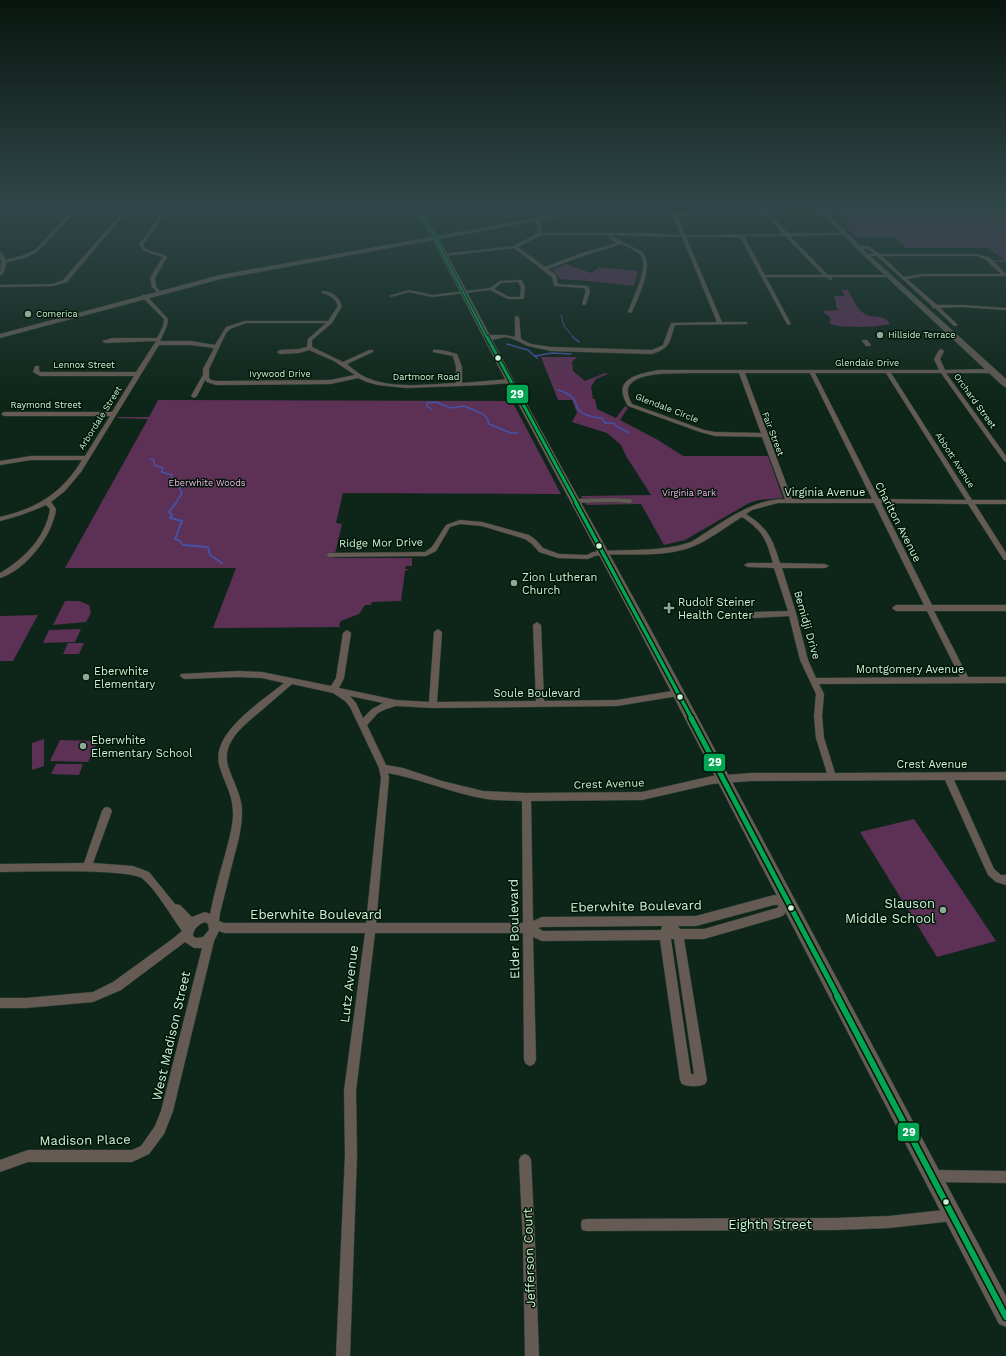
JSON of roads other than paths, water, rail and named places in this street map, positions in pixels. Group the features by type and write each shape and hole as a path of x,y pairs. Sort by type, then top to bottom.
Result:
{"main road":[{"path":"0,336 158,292 242,272"},
{"path":"453,272 574,501 597,553 678,693 1006,1316"},
{"path":"885,272 1006,384"}],"street":[{"path":"0,286 53,285 62,283 74,272"},
{"path":"156,272 151,282 158,292"},
{"path":"549,272 554,276 556,285 586,287 588,291 584,304"},
{"path":"630,312 643,272"},
{"path":"699,272 720,323"},
{"path":"760,272 789,324"},
{"path":"824,272 829,278"},
{"path":"897,272 956,325"},
{"path":"904,278 923,275 1005,275"},
{"path":"762,276 829,278 889,276"},
{"path":"391,296 409,291 432,296 464,293 491,288 500,282 520,281 523,287 522,298 508,298 491,288"},
{"path":"280,352 299,351 310,348 308,345 310,340 330,322 340,306 338,300 334,296 324,292"},
{"name":"Arbordale Street","path":"0,518 26,511 47,502 66,488 78,472 166,326 166,319 144,296"},
{"path":"923,308 962,306 1006,309"},
{"path":"517,317 518,339"},
{"path":"194,396 205,376 206,369 217,347 228,328 239,323 257,321 330,322"},
{"path":"488,337 505,336 518,339 530,345 551,349 652,352 661,350 665,346 673,324 745,323"},
{"path":"106,341 158,341 191,343 217,347"},
{"name":"Dartmoor Road","path":"310,348 343,364 358,376 370,381 387,385 459,385 510,381"},
{"path":"343,364 371,351"},
{"path":"435,351 455,355 459,367 459,385"},
{"path":"941,351 937,359 943,372"},
{"name":"Lennox Street","path":"37,367 36,372 40,374 138,374"},
{"name":"Glendale Drive","path":"742,373 992,371"},
{"name":"Charlton Avenue","path":"812,372 965,680"},
{"name":"Abbott Avenue","path":"888,372 971,502 1004,550 1006,558"},
{"name":"Orchard Street","path":"943,372 1006,460"},
{"name":"Fair Street","path":"742,373 789,501"},
{"name":"Glendale Circle","path":"742,373 649,374 629,382 625,388 625,396 630,405 702,431 723,435 764,435"},
{"name":"Ivywood Drive","path":"205,376 209,381 216,383 287,383 330,382 358,376"},
{"name":"Raymond Street","path":"4,414 113,414"},
{"path":"0,463 31,458 86,458"},
{"path":"574,501 630,501"},
{"name":"Virginia Avenue","path":"597,553 657,552 683,548 693,544 750,509 778,501 1006,502"},
{"path":"0,576 10,571 34,550 51,522 53,509 47,502"},
{"name":"Bemidji Drive","path":"742,514 754,522 766,534 778,565 804,660 820,694 818,716 820,738 832,776"},
{"name":"Ridge Mor Drive","path":"329,555 426,554 434,549 448,526 455,522 482,524 527,538 534,542 541,550 565,557 588,557 597,553"},
{"path":"748,565 825,566"},
{"path":"896,608 1006,608"},
{"path":"754,615 792,613"},
{"path":"537,625 540,703"},
{"path":"433,704 438,632"},
{"path":"334,690 340,678 347,633"},
{"name":"Soule Boulevard","path":"184,676 238,674 262,675 396,703 617,703 678,693"},
{"name":"Montgomery Avenue","path":"814,681 1006,680"},
{"name":"West Madison Street","path":"160,1130 167,1111 205,931 237,825 237,806 235,794 222,762 223,748 231,733 237,726 291,681"},
{"name":"Lutz Avenue","path":"334,690 348,699 363,724 383,768 385,778 385,792 370,928 350,1092 351,1155 343,1356"},
{"name":"Soule Boulevard","path":"363,724 375,711 384,706 396,703"},
{"name":"Crest Avenue","path":"383,768 397,770 442,785 483,795 526,797 642,796 709,781 751,777 1006,776"},
{"path":"948,776 991,872 998,879 1006,880"},
{"name":"Elder Boulevard","path":"526,797 530,1060"},
{"path":"87,867 107,811"},
{"path":"0,868 87,867 133,870 146,875 165,898 205,931"},
{"name":"Eberwhite Boulevard","path":"0,1003 26,1003 93,997 117,986 175,944 205,931 370,928 527,928 542,922 696,921 774,900 787,902 780,912 704,934 542,936 527,928"},
{"path":"668,921 678,935 701,1080 686,1080 666,935 668,921"},
{"name":"Madison Place","path":"0,1166 28,1156 132,1156 145,1150 160,1130"},
{"name":"Jefferson Court","path":"525,1160 532,1356"},
{"path":"933,1176 1006,1177"},
{"name":"Eighth Street","path":"587,1225 889,1222 953,1215"}],"waterway":[{"path":"561,315 564,326 574,337"},
{"path":"574,337 579,342"},
{"path":"507,344 528,350 537,358"},
{"path":"535,356 552,353 571,354"},
{"path":"558,390 571,396 575,400 577,408 583,413 592,417 602,418 605,423 614,423 616,426 629,433"},
{"path":"432,410 427,406 427,403 436,402 450,408 464,406 483,414 487,418 489,424 511,433 518,433"},
{"path":"151,459 154,460 154,465 163,468 161,472 172,475 171,480 180,485 180,490 182,493 175,504"},
{"path":"176,503 169,512 172,515 170,518 182,521 175,539 180,541 183,545 208,547 210,555 222,563"}],"place":[{"name":"Comerica","path":"28,314"},
{"name":"Hillside Terrace","path":"880,335"},
{"name":"Zion Lutheran Church","path":"514,583"},
{"name":"Rudolf Steiner Health Center","path":"669,608"},
{"name":"Eberwhite Elementary","path":"86,677"},
{"name":"Eberwhite Elementary School","path":"83,746"},
{"name":"Slauson Middle School","path":"943,910"}],"park label":[{"name":"Eberwhite Woods","path":"207,483"},
{"name":"Virginia Park","path":"689,493"}]}
